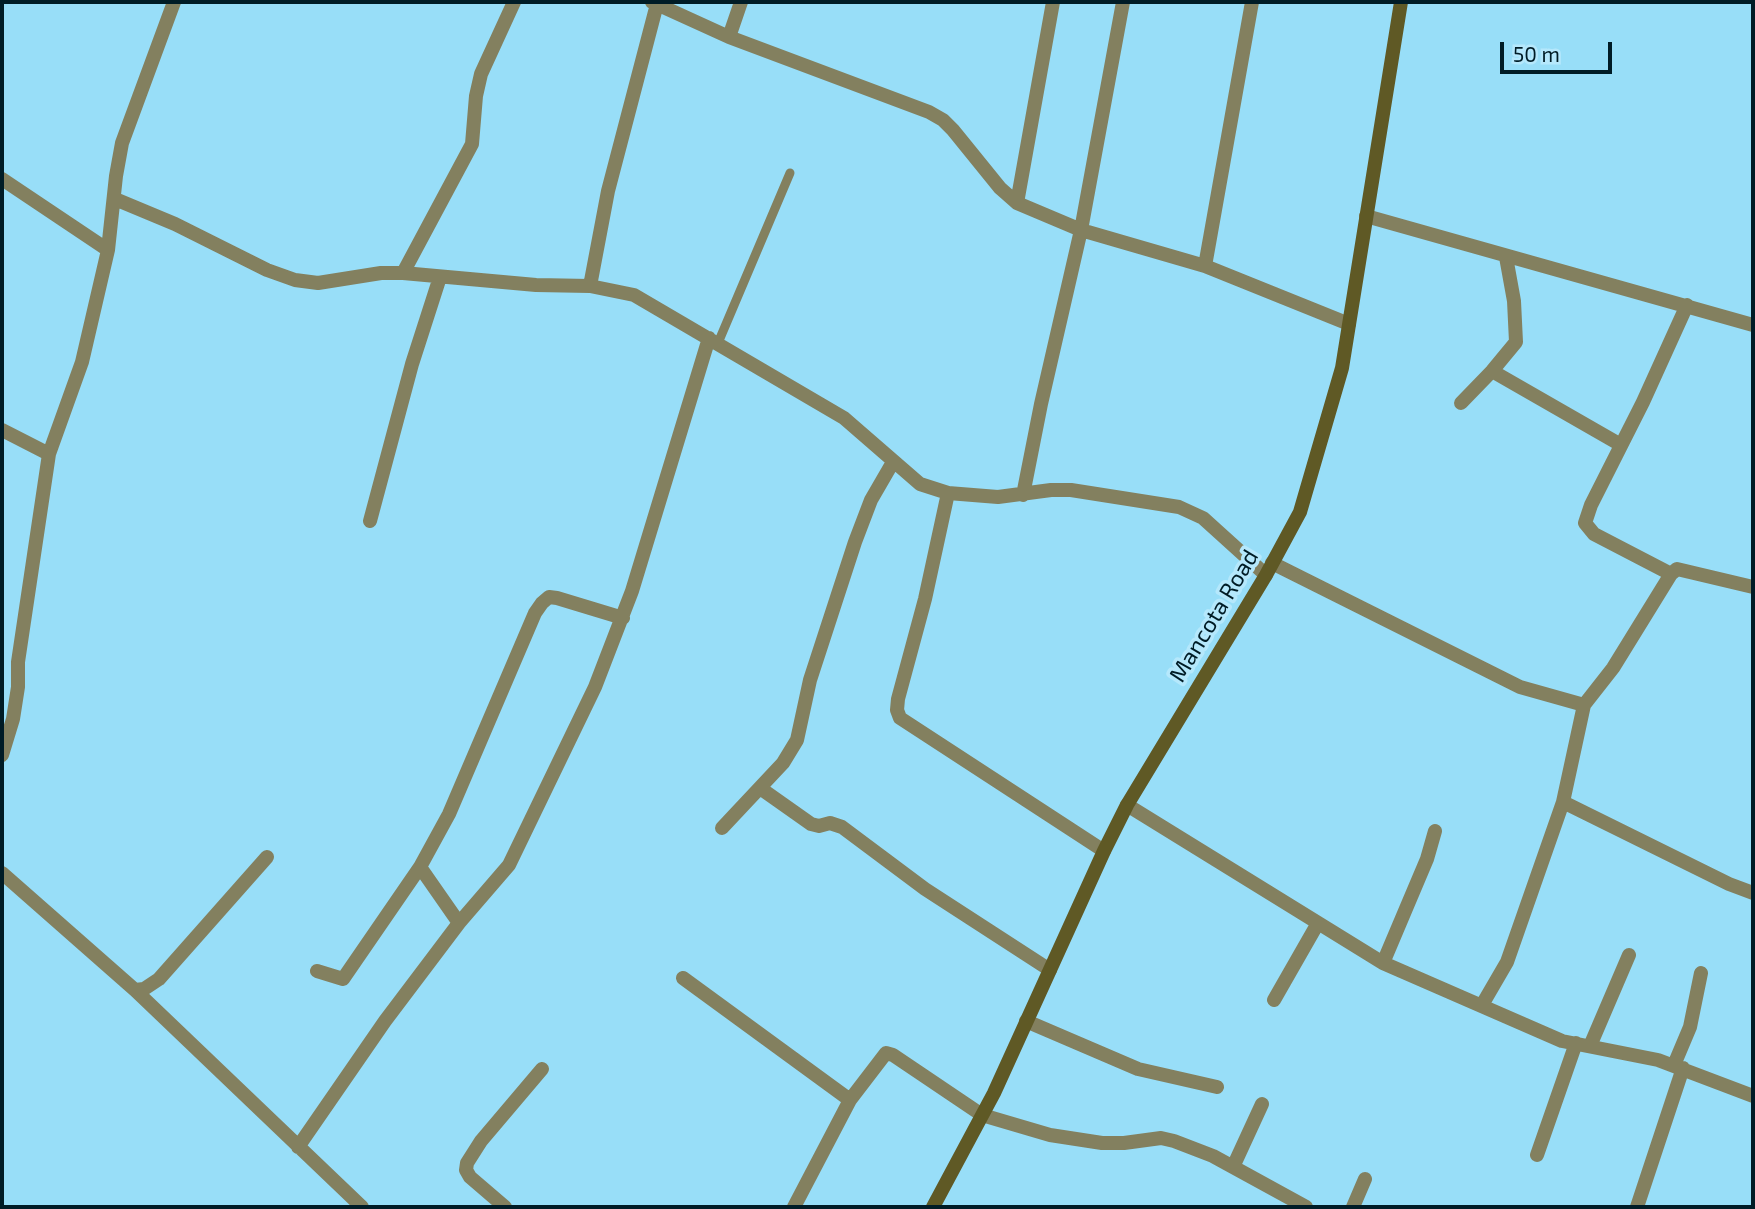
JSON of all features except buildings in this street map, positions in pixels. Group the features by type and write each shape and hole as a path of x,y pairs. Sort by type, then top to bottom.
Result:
{"main road":[{"name":"Mancota Road","path":"933,1207 982,1115 1127,805 1269,569 1300,512 1342,368 1401,2"}],"street":[{"path":"2,755 13,719 18,687 18,662 50,454 82,362 108,250 122,144 174,2"},
{"path":"403,273 472,144 476,96 481,74 514,2"},
{"path":"729,37 741,2"},
{"path":"1017,203 1053,2"},
{"path":"1023,495 1081,230 1123,2"},
{"path":"1205,266 1252,2"},
{"path":"590,286 608,191 654,3 729,37 929,112 943,120 1000,188 1017,203 1081,230 1205,266 1349,324"},
{"path":"2,179 108,250"},
{"path":"115,199 175,224 267,270 295,280 318,283 381,273 403,273 536,285 590,286 634,295 844,418 920,484 948,493 998,497 1071,490 1179,508 1203,518 1269,569 1520,687 1584,705"},
{"path":"1367,216 1753,325"},
{"path":"1461,404 1513,348 1517,336 1506,257"},
{"path":"370,521 412,364 440,277"},
{"path":"1671,574 1594,534 1585,523 1591,505 1687,305"},
{"path":"298,1147 385,1021 459,923 509,864 524,838 595,687 623,618 714,340"},
{"path":"1493,371 1621,445"},
{"path":"2,430 50,454"},
{"path":"722,828 783,763 797,740 810,680 855,542 871,500 893,462"},
{"path":"948,493 925,599 898,699 897,710 900,718 1104,851"},
{"path":"1482,1005 1507,962 1563,802 1584,705 1613,668 1671,574 1677,569 1753,587"},
{"path":"317,971 342,979 420,867 449,814 542,603 550,597 557,598 623,618"},
{"path":"2,692 18,687"},
{"path":"760,788 811,824 819,826 830,823 842,827 925,889 1050,970"},
{"path":"1563,802 1729,884 1753,893"},
{"path":"1127,805 1383,963 1562,1041 1679,1067 1753,1096"},
{"path":"1383,963 1427,859 1435,831"},
{"path":"135,990 144,989 159,979 267,857"},
{"path":"420,867 459,923"},
{"path":"2,873 135,990 362,1207"},
{"path":"1274,1000 1318,923"},
{"path":"1537,1155 1583,1045 1629,955"},
{"path":"1637,1207 1690,1027 1701,972"},
{"path":"683,978 850,1100"},
{"path":"1026,1021 1138,1069 1217,1087"},
{"path":"794,1207 850,1100 886,1053 893,1055 982,1115 1050,1135 1101,1143 1161,1138 1213,1156 1306,1207"},
{"path":"505,1207 470,1177 466,1170 467,1163 481,1141 542,1069"},
{"path":"1233,1167 1262,1104"},
{"path":"1353,1207 1365,1179"}],"lane":[{"path":"714,340 790,173"}]}
